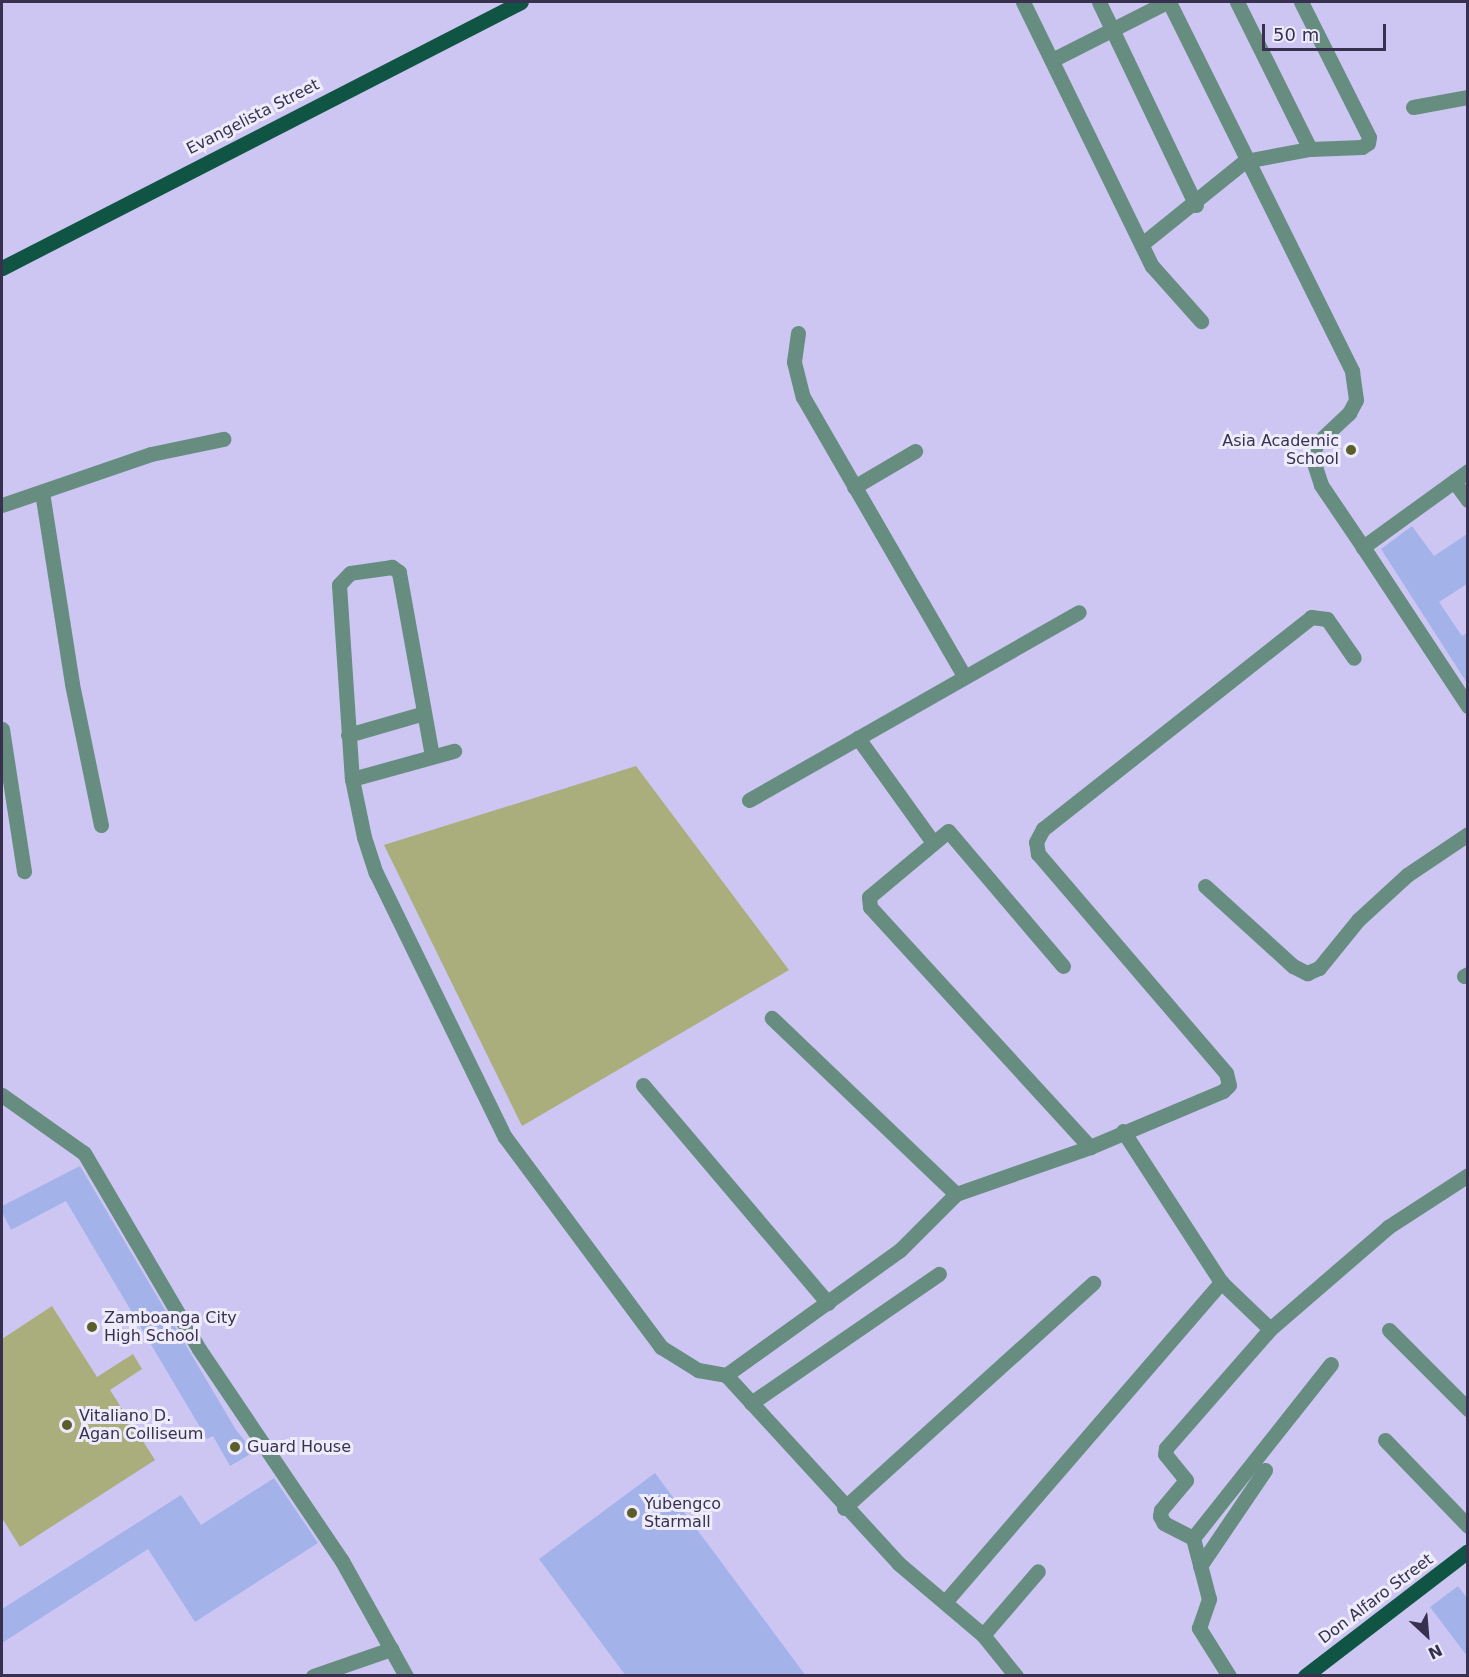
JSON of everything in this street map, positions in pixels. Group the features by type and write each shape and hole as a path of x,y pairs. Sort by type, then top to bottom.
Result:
{"main road":[{"name":"Evangelista Street","path":"2,268 521,2"},
{"name":"Don Alfaro Street","path":"1305,1676 1467,1551"}],"street":[{"path":"1023,2 1142,244 1165,283 1201,321"},
{"path":"1099,2 1196,205"},
{"path":"1052,60 1168,2 1245,161 1352,371 1356,400 1349,412 1317,442 1312,457 1321,485 1467,706"},
{"path":"1237,2 1310,149"},
{"path":"1142,244 1196,205 1245,161 1310,149 1362,147 1369,137 1301,2"},
{"path":"1413,107 1467,98"},
{"path":"798,333 794,362 800,388 854,487 964,676"},
{"path":"2,504 151,454 223,439"},
{"path":"854,487 915,451"},
{"path":"1363,547 1467,471"},
{"path":"1454,481 1467,500"},
{"path":"42,492 72,684 101,825"},
{"path":"432,756 399,572 392,567 350,573 339,585 348,735 352,779 376,873 505,1137 661,1347 698,1370 726,1375 844,1508 898,1563 983,1635 1016,1676"},
{"path":"749,800 1079,612"},
{"path":"726,1375 828,1304 900,1250 956,1194 1090,1147 1123,1131 1223,1091 1230,1079 1045,862 1036,842 1043,829 1311,617 1327,619 1354,658"},
{"path":"348,735 424,713"},
{"path":"2,729 24,871"},
{"path":"858,738 932,841"},
{"path":"352,779 454,751"},
{"path":"1063,966 953,833 943,832 869,897 870,907 1090,1147"},
{"path":"1205,886 1293,966 1307,974 1319,968 1358,920 1407,875 1467,834"},
{"path":"772,1018 956,1194"},
{"path":"643,1085 828,1304"},
{"path":"2,1095 84,1153 199,1349 342,1561 406,1676"},
{"path":"1123,1131 1221,1282 1270,1329"},
{"path":"1229,1676 1200,1632 1200,1623 1209,1606 1193,1538 1164,1523 1160,1516 1161,1510 1186,1480 1165,1454 1166,1448 1270,1329 1388,1227 1467,1174"},
{"path":"751,1403 939,1274"},
{"path":"844,1508 1093,1282"},
{"path":"945,1602 1221,1282"},
{"path":"1389,1330 1467,1410"},
{"path":"1193,1538 1331,1364"},
{"path":"1385,1440 1467,1526"},
{"path":"1200,1566 1264,1470"},
{"path":"983,1635 1038,1571"},
{"path":"313,1676 391,1649"}],"green space":[{"path":"636,766 789,970 522,1126 384,845"},
{"name":"Vitaliano D. Agan Colliseum","path":"52,1306 97,1377 133,1354 142,1369 110,1390 155,1460 20,1547 2,1518 2,1339"}],"building":[{"path":"1412,526 1434,556 1467,534 1467,584 1439,602 1462,636 1467,633 1467,683 1381,549"},
{"path":"80,1166 236,1430 254,1452 230,1466 213,1436 207,1439 66,1201 11,1230 2,1212 2,1206"},
{"name":"Yubengco Starmall","path":"655,1473 806,1676 626,1676 539,1559"},
{"path":"274,1478 318,1543 195,1622 148,1549 2,1643 2,1609 181,1495 201,1525"},
{"path":"1458,1586 1467,1598 1467,1656 1430,1607"}],"place":[{"name":"Asia Academic School","path":"1351,450"},
{"name":"Zamboanga City High School","path":"92,1327"},
{"name":"Vitaliano D. Agan Colliseum","path":"67,1425"},
{"name":"Guard House","path":"235,1447"},
{"name":"Yubengco Starmall","path":"632,1513"}]}
